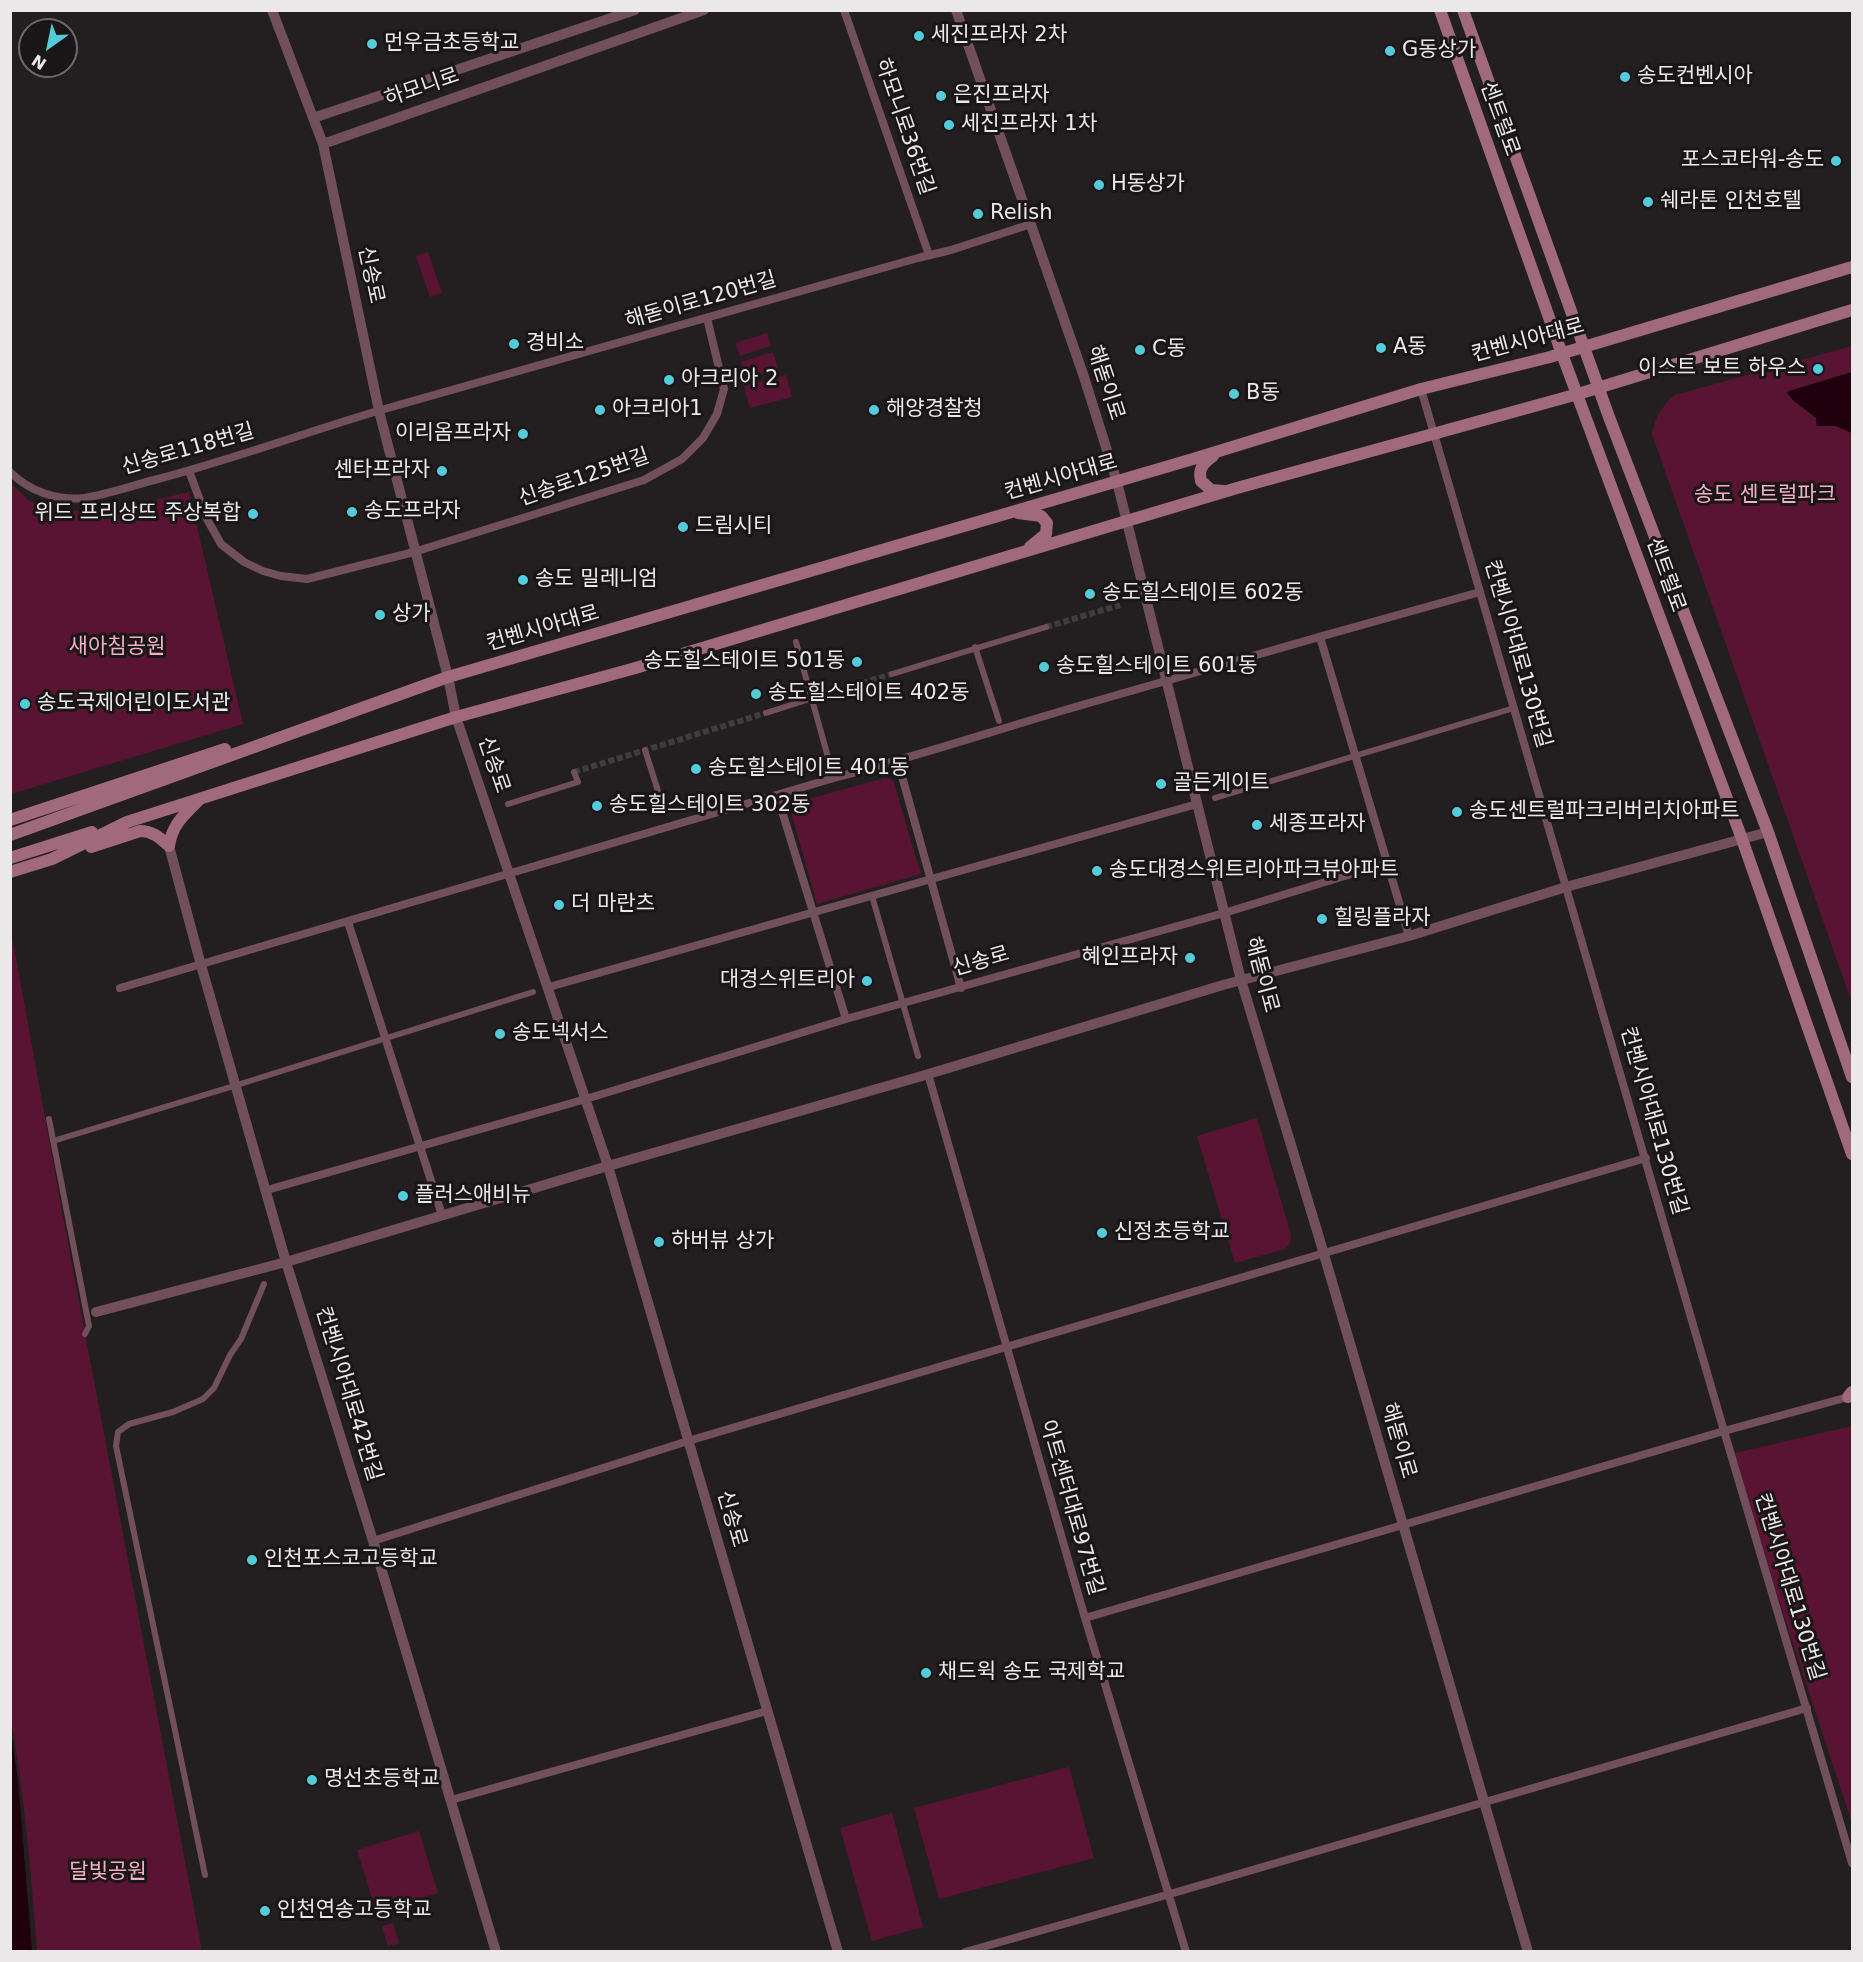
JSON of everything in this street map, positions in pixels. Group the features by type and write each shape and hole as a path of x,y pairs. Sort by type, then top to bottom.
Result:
{"main road":[{"name":"센트럴로","path":"1440,10 1562,354 1742,839 1852,1154"},
{"name":"센트럴로","path":"1462,10 1598,387 1768,832 1852,1077"},
{"name":"컨벤시아대로","path":"10,835 448,677 1222,451 1421,389 1562,354 1852,267"},
{"path":"10,858 456,717 632,669 1237,488 1578,394 1852,310"},
{"path":"1222,451 1204,462 1201,481 1211,490 1237,488"},
{"path":"1008,513 1041,516 1048,526 1046,534 1038,542 1018,554"},
{"name":"컨벤시아대로","path":"10,820 237,746 284,735"},
{"path":"169,846 171,833 179,820 202,797"},
{"path":"52,859 127,822"},
{"path":"10,872 140,831 147,831 158,836 169,846"}],"street":[{"name":"신송로","path":"272,10 323,144 379,411 448,677 456,717 608,1166 838,1952"},
{"name":"하모니로","path":"313,118 635,10"},
{"name":"하모니로","path":"323,144 704,10"},
{"name":"하모니로36번길","path":"844,10 929,255"},
{"name":"해돋이로","path":"956,10 1083,375 1117,482 1241,980 1528,1952"},
{"name":"해돋이로120번길","path":"379,411 967,245 1031,224"},
{"name":"신송로125번길","path":"414,552 644,480 682,459 703,438 717,414 724,389 707,318"},
{"name":"컨벤시아대로130번길","path":"1421,389 1852,1863"},
{"name":"신송로118번길","path":"10,472 27,486 48,495 63,498 92,496 189,471 379,411"},
{"path":"189,471 207,519 221,544 244,561 263,571 307,579 414,552"},
{"path":"120,988 777,795 898,762 1166,680 1480,592"},
{"path":"892,674 1046,627"},
{"path":"1320,637 1409,936"},
{"path":"796,642 831,768"},
{"path":"975,647 999,721"},
{"path":"766,713 819,696"},
{"path":"1215,798 1514,708"},
{"path":"645,750 665,813"},
{"path":"898,762 961,988"},
{"path":"508,804 578,782 574,772"},
{"path":"777,795 846,1019"},
{"path":"549,987 1197,804"},
{"path":"96,1312 286,1262 1241,980 1409,936 1566,887 1768,832"},
{"name":"컨벤시아대로42번길","path":"169,846 286,1262 373,1541 496,1952"},
{"name":"신송로","path":"586,1099 846,1019 1224,913 1387,863"},
{"path":"872,896 918,1056"},
{"path":"348,922 442,1215"},
{"path":"53,1141 533,992"},
{"name":"아트센터대로97번길","path":"928,1074 1085,1618 1186,1952"},
{"path":"267,1190 586,1099"},
{"path":"49,1119 90,1326 85,1334"},
{"path":"373,1541 688,1441 1646,1158"},
{"path":"205,1875 116,1446 118,1432 129,1424 173,1412 203,1399 214,1388 250,1321 264,1284"},
{"path":"1085,1618 1851,1395"},
{"path":"965,1952 1806,1708"},
{"path":"451,1800 767,1711"}],"green space":[{"path":"428,252 442,293 430,297 416,256"},
{"path":"767,333 771,346 740,356 735,343"},
{"name":"송도 센트럴파크","path":"1852,346 1852,372 1787,393 1817,418 1817,426 1836,426 1852,433 1852,1003 1652,434 1660,412 1675,395"},
{"path":"773,352 778,369 746,378 741,362"},
{"path":"786,375 792,397 750,408 744,386"},
{"name":"새아침공원","path":"11,483 29,501 70,511 105,512 189,492 243,724 11,794"},
{"path":"885,778 893,780 921,874 817,904 791,812 797,802"},
{"name":"달빛공원","path":"10,925 202,1951 37,1951 26,1832 10,1713"},
{"path":"1257,1118 1291,1235 1290,1243 1285,1249 1235,1263 1197,1136"},
{"path":"1852,1426 1852,1823 1731,1454"},
{"path":"1069,1767 1094,1858 939,1899 914,1808"},
{"path":"892,1813 923,1927 872,1941 840,1828"},
{"path":"419,1831 438,1893 376,1911 357,1850"},
{"path":"393,1923 399,1943 388,1946 382,1926"}],"shaded area":[{"path":"1852,372 1852,433 1836,426 1817,426 1816,418 1787,393 1789,391"},
{"path":"11,1732 18,1781 32,1951 11,1951"}],"tunnel":[{"path":"1046,627 1120,605"},
{"path":"819,696 892,674"},
{"path":"574,772 766,713"}],"place":[{"name":"세진프라자 2차","path":"919,36"},
{"name":"먼우금초등학교","path":"372,44"},
{"name":"G동상가","path":"1390,51"},
{"name":"송도컨벤시아","path":"1625,77"},
{"name":"은진프라자","path":"941,96"},
{"name":"세진프라자 1차","path":"949,125"},
{"name":"포스코타워-송도","path":"1836,161"},
{"name":"H동상가","path":"1099,185"},
{"name":"쉐라톤 인천호텔","path":"1648,202"},
{"name":"Relish","path":"978,214"},
{"name":"경비소","path":"514,344"},
{"name":"A동","path":"1381,348"},
{"name":"C동","path":"1140,350"},
{"name":"이스트 보트 하우스","path":"1818,369"},
{"name":"아크리아 2","path":"669,380"},
{"name":"B동","path":"1234,394"},
{"name":"아크리아1","path":"600,410"},
{"name":"해양경찰청","path":"874,410"},
{"name":"이리옴프라자","path":"523,434"},
{"name":"센타프라자","path":"442,471"},
{"name":"송도프라자","path":"352,512"},
{"name":"위드 프리상뜨 주상복합","path":"253,514"},
{"name":"드림시티","path":"683,527"},
{"name":"송도 밀레니엄","path":"523,580"},
{"name":"송도힐스테이트 602동","path":"1090,594"},
{"name":"상가","path":"380,615"},
{"name":"송도힐스테이트 501동","path":"857,662"},
{"name":"송도힐스테이트 601동","path":"1044,667"},
{"name":"송도힐스테이트 402동","path":"756,694"},
{"name":"송도국제어린이도서관","path":"25,704"},
{"name":"송도힐스테이트 401동","path":"696,769"},
{"name":"골든게이트","path":"1161,784"},
{"name":"송도힐스테이트 302동","path":"597,806"},
{"name":"송도센트럴파크리버리치아파트","path":"1457,812"},
{"name":"세종프라자","path":"1257,825"},
{"name":"송도대경스위트리아파크뷰아파트","path":"1097,871"},
{"name":"더 마란츠","path":"559,905"},
{"name":"힐링플라자","path":"1322,919"},
{"name":"혜인프라자","path":"1190,958"},
{"name":"대경스위트리아","path":"867,981"},
{"name":"송도넥서스","path":"500,1034"},
{"name":"플러스애비뉴","path":"403,1196"},
{"name":"신정초등학교","path":"1102,1233"},
{"name":"하버뷰 상가","path":"659,1242"},
{"name":"인천포스코고등학교","path":"252,1560"},
{"name":"채드윅 송도 국제학교","path":"926,1673"},
{"name":"명선초등학교","path":"312,1780"},
{"name":"인천연송고등학교","path":"265,1911"}]}
